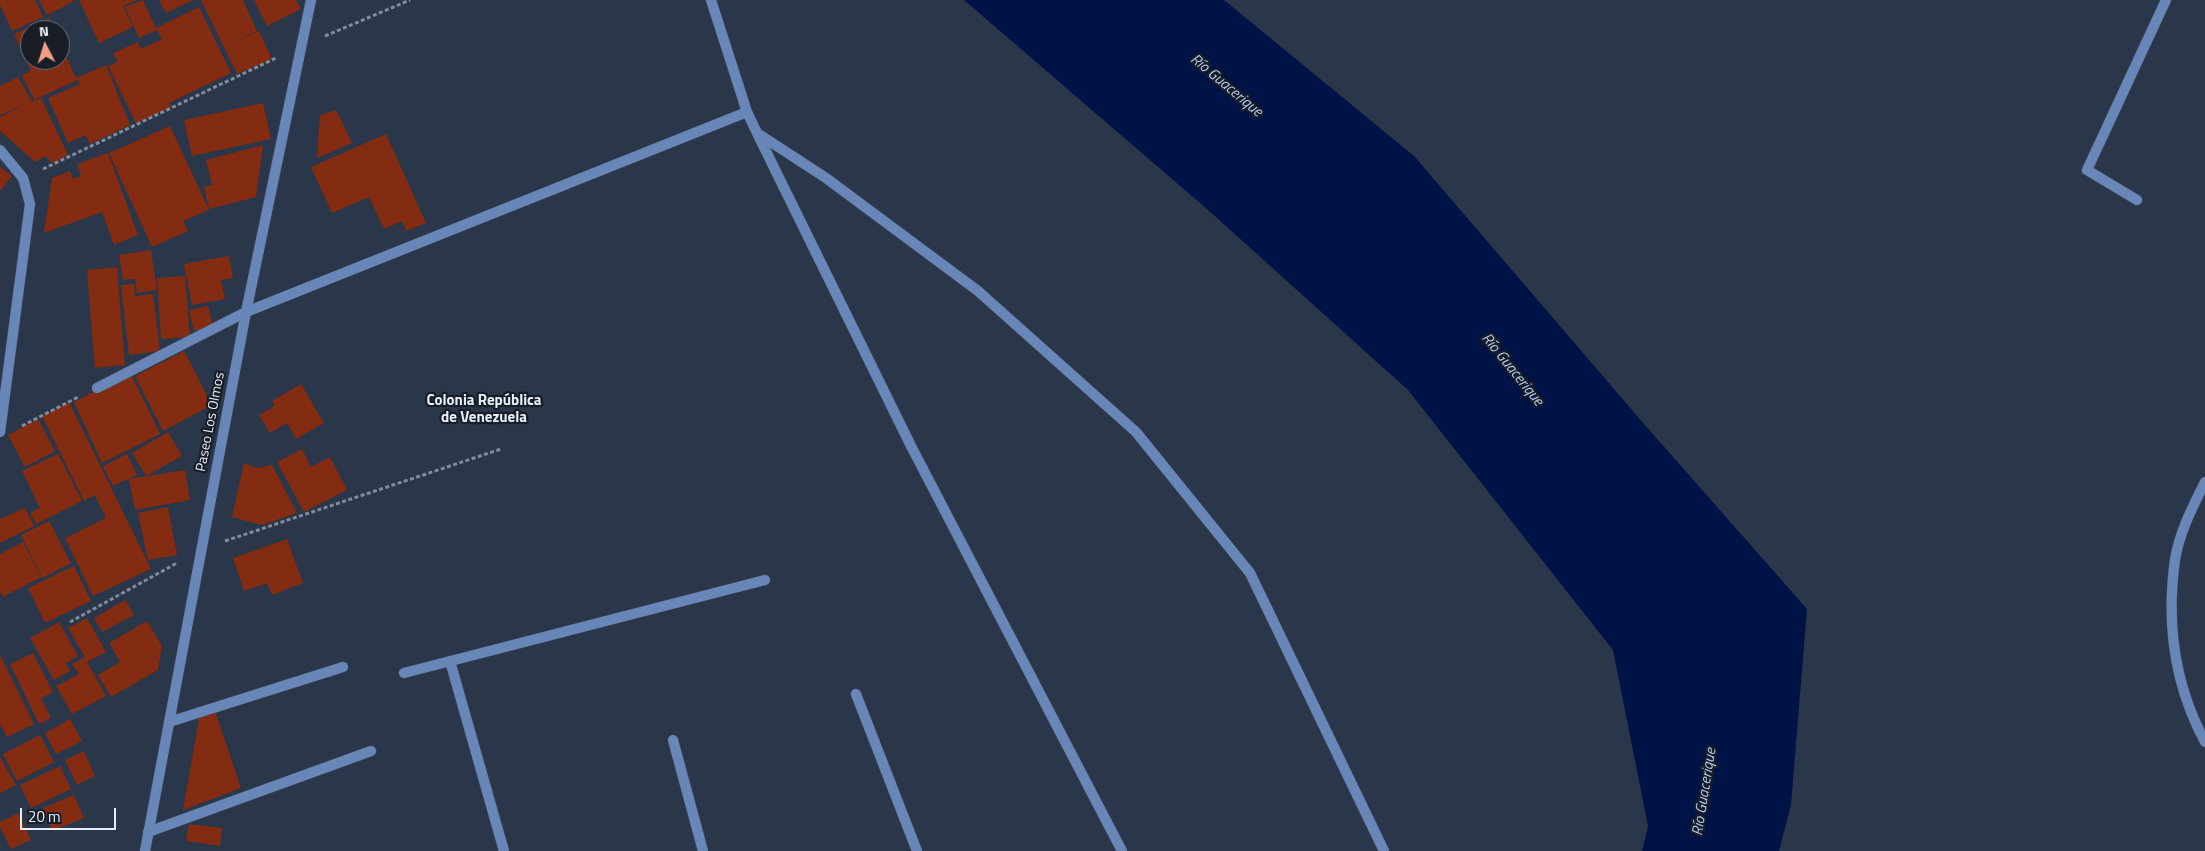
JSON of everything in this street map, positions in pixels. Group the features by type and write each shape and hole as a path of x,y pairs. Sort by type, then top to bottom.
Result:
{"street":[{"name":"Paseo Los Olmos","path":"145,851 246,312 312,0"},
{"path":"711,0 747,112 757,133 911,446 1122,851"},
{"path":"2136,200 2087,170 2166,0"},
{"path":"97,388 246,312 747,112"},
{"path":"757,133 826,178 978,291 1136,432 1250,573 1384,851"},
{"path":"0,150 23,178 30,204 0,432"},
{"path":"2205,482 2190,512 2175,559 2172,614 2176,666 2190,714 2205,742"},
{"path":"404,673 765,580"},
{"path":"450,661 504,851"},
{"path":"169,722 342,667"},
{"path":"856,694 916,851"},
{"path":"673,740 703,851"},
{"path":"148,832 371,751"}],"path":[{"path":"23,178 302,46 410,0"},
{"path":"18,428 97,388"},
{"path":"70,622 202,549 501,449"}],"water":[{"name":"Río Guacerique","path":"964,0 1224,0 1414,156 1644,424 1807,609 1791,805 1779,851 1642,851 1648,826 1613,650 1408,390 1207,209"}],"building":[{"path":"0,0 35,0 43,17 36,20 20,20 20,27 12,31 0,5"},
{"path":"39,0 72,0 73,2 47,15"},
{"path":"79,0 137,0 123,6 133,27 99,43"},
{"path":"143,0 156,28 199,7 231,73 169,103 171,107 136,123 108,66 118,62 113,53 138,42 141,49 162,39 157,30 139,38 125,7"},
{"path":"159,0 193,0 166,13"},
{"path":"201,0 243,0 257,31 231,43 259,31 272,59 237,74"},
{"path":"254,0 296,0 301,9 267,26"},
{"path":"20,31 20,47 14,34"},
{"path":"70,65 76,78 106,65 130,125 90,144 86,135 68,143 48,98 80,84 78,80 34,100 22,75 31,71 70,70"},
{"path":"18,77 32,102 41,98 68,155 53,163 45,156 35,162 0,131 0,117 25,105 0,115 0,86"},
{"path":"263,103 271,139 192,156 184,120"},
{"path":"336,110 352,143 317,158 320,115"},
{"path":"170,126 209,210 183,221 188,231 152,247 109,153"},
{"path":"386,134 426,223 406,231 402,221 384,229 369,197 332,213 311,167"},
{"path":"263,145 256,197 209,209 204,187 212,185 206,160"},
{"path":"108,153 138,235 114,245 102,212 44,233 52,178 70,171 73,179 81,176 77,164"},
{"path":"0,167 12,176 0,191"},
{"path":"151,250 157,290 137,293 135,279 123,280 119,255"},
{"path":"229,256 233,278 221,280 225,299 192,305 184,264"},
{"path":"117,267 125,365 95,368 87,270"},
{"path":"185,276 190,337 161,339 157,278"},
{"path":"134,284 135,296 153,294 160,351 129,355 121,285"},
{"path":"208,306 213,326 194,331 189,310"},
{"path":"184,351 212,405 163,431 135,376"},
{"path":"130,372 160,434 102,463 74,402"},
{"path":"301,384 324,423 296,439 287,423 270,433 259,415 275,406 272,401"},
{"path":"69,402 151,569 93,596 65,538 106,518 95,495 84,501 42,416"},
{"path":"38,419 55,451 25,467 8,435"},
{"path":"168,432 182,456 146,476 132,453"},
{"path":"302,449 311,467 330,457 347,490 304,512 277,462"},
{"path":"58,454 82,501 36,524 30,513 40,508 22,471"},
{"path":"127,454 137,475 113,486 103,466"},
{"path":"244,463 258,468 272,465 297,513 262,525 232,517"},
{"path":"185,470 190,500 135,510 129,479"},
{"path":"168,507 177,555 148,560 138,513"},
{"path":"25,508 34,526 0,543 0,519"},
{"path":"49,521 71,563 42,578 21,535"},
{"path":"287,539 303,583 272,595 267,583 244,591 233,558"},
{"path":"23,542 41,577 3,597 0,591 0,554"},
{"path":"74,566 91,601 45,623 28,588"},
{"path":"125,600 134,615 102,632 94,618"},
{"path":"87,618 106,652 87,662 106,696 72,714 56,686 79,674 72,664 85,657 68,628"},
{"path":"147,621 162,646 158,670 111,697 98,675 120,662 109,643"},
{"path":"59,622 78,656 66,663 70,671 54,680 30,638"},
{"path":"33,653 53,692 41,698 51,718 39,724 10,664"},
{"path":"0,655 34,724 7,737 0,724"},
{"path":"215,711 241,788 183,810 199,718"},
{"path":"70,719 82,741 56,754 45,733"},
{"path":"40,735 54,762 17,781 3,754"},
{"path":"84,751 95,776 77,785 65,760"},
{"path":"0,757 16,785 0,793"},
{"path":"60,766 71,789 31,808 20,785"},
{"path":"74,795 84,818 52,831 43,808"},
{"path":"18,813 31,840 11,849 0,827 0,822"},
{"path":"189,824 222,828 220,846 186,841"}],"district":[{"name":"Colonia República de Venezuela","path":"484,410"}]}
